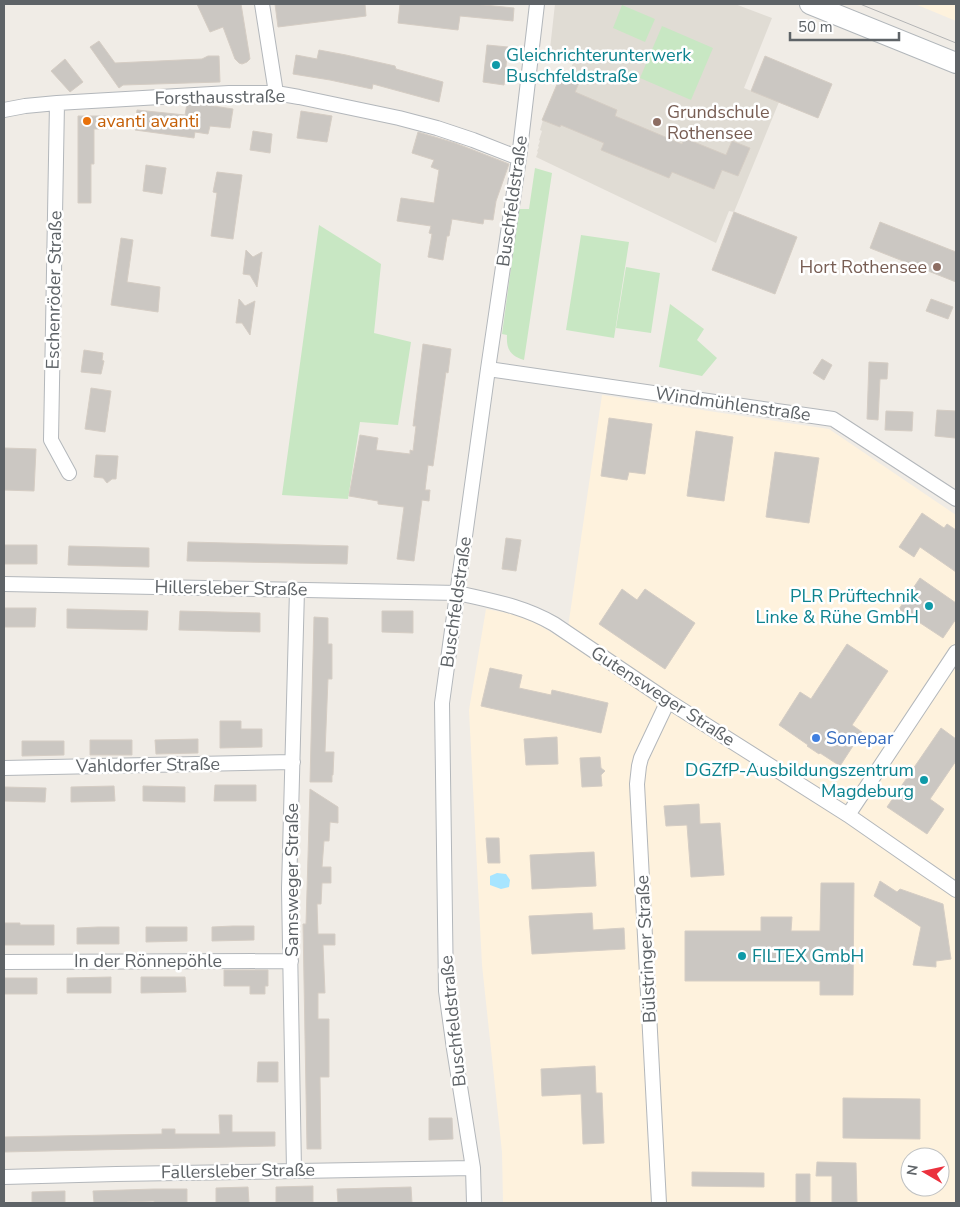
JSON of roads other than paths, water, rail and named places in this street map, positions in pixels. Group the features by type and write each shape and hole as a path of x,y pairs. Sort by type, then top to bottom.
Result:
{"main road":[{"path":"810,4 956,63"}],"street":[{"path":"262,4 276,93"},
{"name":"Buschfeldstraße","path":"474,1203 473,1168 446,991 442,704 519,158 537,4"},
{"name":"Forsthausstraße","path":"4,110 57,103 229,93 276,93 430,126 519,158"},
{"name":"Eschenröder Straße","path":"57,103 51,440 68,473"},
{"name":"Windmühlenstraße","path":"488,369 832,419 956,499"},
{"name":"Hillersleber Straße","path":"4,584 458,593"},
{"name":"Samsweger Straße","path":"294,1170 289,889 297,590"},
{"name":"Gutensweger Straße","path":"458,593 511,605 535,614 562,630 668,701 848,815 956,890"},
{"path":"848,815 956,652"},
{"name":"Bülstringer Straße","path":"658,1203 637,784 639,766 644,750 668,701"},
{"name":"Vahldorfer Straße","path":"4,768 293,762"},
{"name":"In der Rönnepöhle","path":"4,962 291,961"},
{"name":"Fallersleber Straße","path":"4,1177 473,1168"}],"water":[{"path":"497,873 506,874 510,880 509,887 501,889 490,885 490,876"}],"tram line":[{"path":"860,4 956,43"}],"place":[{"name":"Gleichrichterunterwerk Buschfeldstraße","path":"496,65"},
{"name":"avanti avanti","path":"87,121"},
{"name":"Grundschule Rothensee","path":"657,122"},
{"name":"Hort Rothensee","path":"937,267"},
{"name":"PLR Prüftechnik Linke & Rühe GmbH","path":"929,606"},
{"name":"Sonepar","path":"816,738"},
{"name":"DGZfP-Ausbildungszentrum Magdeburg","path":"924,780"},
{"name":"FILTEX GmbH","path":"742,956"}]}
